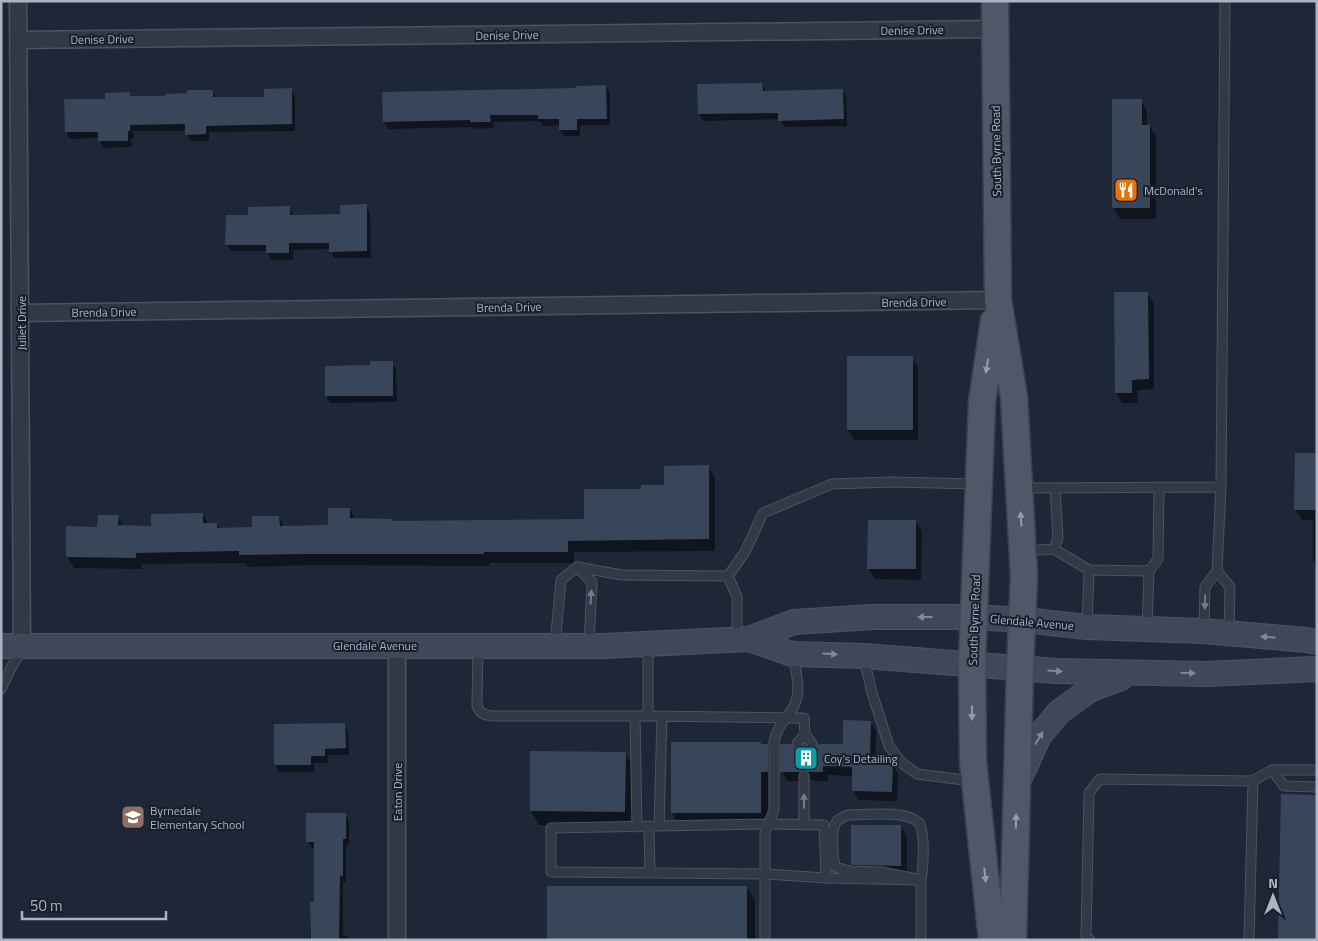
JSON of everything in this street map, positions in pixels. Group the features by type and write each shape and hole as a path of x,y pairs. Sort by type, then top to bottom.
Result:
{"main road":[{"name":"South Byrne Road","path":"995,1 998,300 1014,397 1024,552 1013,940"},
{"name":"South Byrne Road","path":"992,940 973,762 972,664 982,402 998,300"},
{"name":"Glendale Avenue","path":"16,646 589,646 648,644 743,639 794,622 872,616 974,617 1023,620 1087,628 1204,631 1317,642"},
{"name":"Glendale Avenue","path":"743,639 792,654 864,656 1056,671 1207,674 1317,669"},
{"path":"1018,782 1039,736 1059,712 1091,689 1139,672"}],"street":[{"name":"Juliet Drive","path":"16,646 21,313 18,1"},
{"name":"Denise Drive","path":"19,40 995,29"},
{"name":"Brenda Drive","path":"21,313 998,300"},
{"name":"Eaton Drive","path":"397,645 397,940"}],"lane":[{"path":"1204,631 1205,587 1217,571 1221,487 1225,1"},
{"path":"728,576 745,552 763,513 832,484 892,482 979,484"},
{"path":"1020,488 1221,487"},
{"path":"1054,549 1058,538 1055,488"},
{"path":"1148,629 1149,571 1158,559 1159,488"},
{"path":"1024,552 1054,549 1088,570 1149,571"},
{"path":"577,566 622,575 728,576"},
{"path":"554,646 561,580 577,566"},
{"path":"577,566 592,582 589,646"},
{"path":"1087,628 1088,570"},
{"path":"1217,571 1230,587 1229,633"},
{"path":"728,576 737,597 743,639"},
{"path":"648,644 648,716"},
{"path":"478,645 477,706 479,712 485,715 804,718 805,734 812,744"},
{"path":"1,689 13,664 16,646"},
{"path":"765,940 765,840 768,824 774,810 774,742 776,732 795,704 798,680 792,654"},
{"path":"864,656 872,692 888,746 902,763 917,774 975,782"},
{"path":"635,716 637,827"},
{"path":"660,826 662,716"},
{"path":"797,744 805,734"},
{"path":"1272,770 1284,786 1317,787"},
{"path":"1090,940 1086,936 1089,793 1100,779 1253,781 1272,770 1317,770"},
{"path":"804,773 804,825"},
{"path":"1250,940 1253,781"},
{"path":"921,880 882,872 849,871 835,867 833,836 834,826 838,819 848,815 901,815 918,822 922,828 923,857 921,940"},
{"path":"826,878 824,825 768,824 551,828 551,872 766,874 826,878 921,880"},
{"path":"649,826 650,873"}],"building":[{"path":"762,83 763,91 843,89 844,119 778,121 778,113 698,114 697,84"},
{"path":"606,85 607,119 577,119 577,130 559,130 559,119 538,119 538,115 490,115 491,122 470,122 470,120 383,122 382,92 576,88 576,86"},
{"path":"292,88 292,124 206,126 206,134 185,135 185,124 130,125 128,141 98,141 98,132 65,132 64,99 105,99 105,93 130,92 130,96 165,96 165,94 187,93 187,90 213,90 213,97 264,97 264,89"},
{"path":"1112,99 1142,99 1142,125 1150,125 1150,208 1112,208"},
{"path":"367,204 367,251 329,252 329,243 289,243 289,253 266,253 266,245 225,245 226,215 248,215 248,207 290,206 290,215 340,214 340,205"},
{"path":"1114,292 1148,292 1149,379 1132,380 1132,393 1115,393"},
{"path":"847,356 913,356 913,430 847,430"},
{"path":"370,361 393,361 393,396 325,396 325,366 370,365"},
{"path":"1295,453 1317,453 1317,510 1294,510"},
{"path":"709,465 709,539 568,541 568,552 239,555 239,551 136,553 136,558 66,557 66,526 97,527 98,515 119,515 118,525 151,526 151,514 203,513 203,523 217,523 217,528 252,527 252,516 279,516 280,526 328,525 328,508 350,508 350,518 393,519 393,521 584,519 584,489 641,489 641,485 664,485 664,466"},
{"path":"868,520 916,520 916,569 867,569"},
{"path":"843,720 871,721 870,762 893,762 892,792 852,791 852,767 823,766 823,772 804,770 800,772 780,772 780,744 791,744 793,749 800,750 805,744 812,750 816,749 818,744 843,744"},
{"path":"345,723 346,748 325,749 325,756 311,756 311,765 274,765 274,724"},
{"path":"671,742 761,742 761,744 768,744 768,772 761,772 761,813 671,813"},
{"path":"530,751 626,752 625,812 530,811"},
{"path":"1281,794 1317,795 1317,940 1278,940"},
{"path":"306,813 346,813 346,839 343,839 343,876 340,876 339,940 311,940 310,902 314,902 314,842 306,842"},
{"path":"851,825 901,825 901,866 851,865"},
{"path":"547,886 747,886 747,940 547,940"}],"place":[{"name":"McDonald's","path":"1126,190"},
{"name":"Coy's Detailing","path":"806,758"},
{"name":"Byrnedale Elementary School","path":"133,817"}]}
